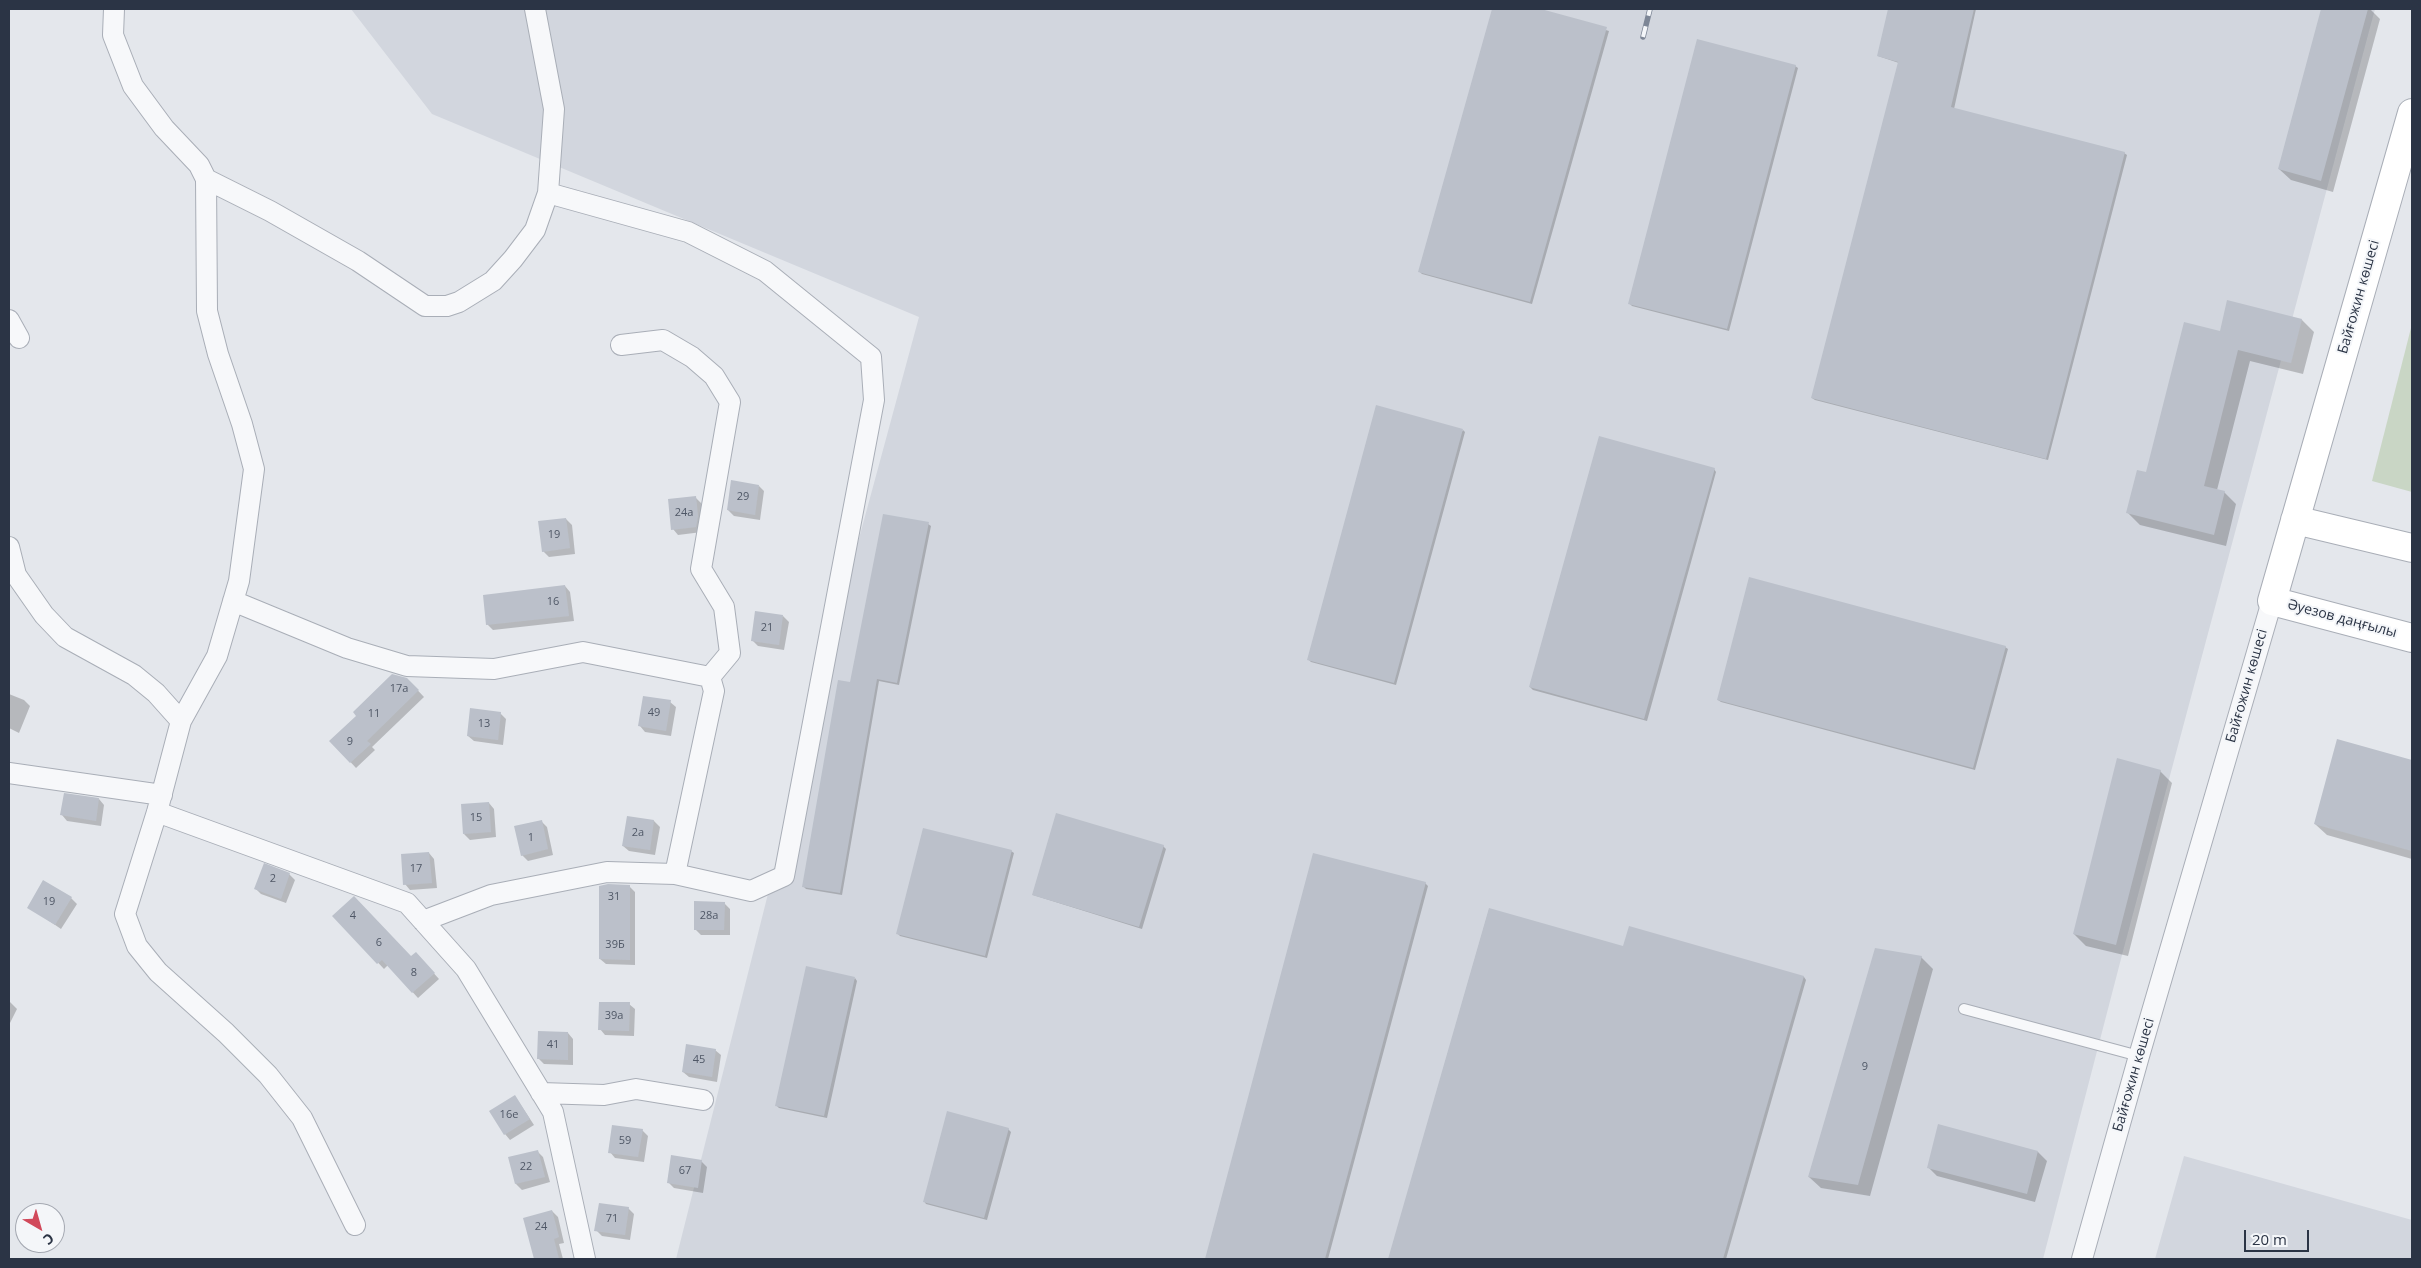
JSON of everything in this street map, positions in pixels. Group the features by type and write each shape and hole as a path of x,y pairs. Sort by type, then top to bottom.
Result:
{"main road":[{"name":"Байғожин көшесі","path":"2272,601 2412,113"},
{"path":"2295,520 2412,548"},
{"name":"Әуезов даңғылы","path":"2272,601 2412,638"}],"street":[{"path":"114,9 113,35 133,86 155,117 199,165 206,180 207,311 218,354 242,424 254,468 239,581 218,656 181,721 160,803 125,914 137,946 158,972 226,1033 268,1075 302,1118 355,1225"},
{"path":"206,180 270,212 358,261 425,306 447,306 459,302 493,281 513,259 535,230 548,192 554,110 536,9"},
{"path":"423,921 491,895 607,872 675,874 750,891 784,876 874,400 871,357 765,271 688,232 548,192"},
{"path":"9,320 19,338"},
{"path":"621,345 663,340 692,357 714,376 730,402 701,569 724,607 730,653 710,677"},
{"path":"9,547 13,578 64,637 134,675 156,693 181,721"},
{"path":"233,601 347,648 407,666 494,668 583,652 710,677"},
{"name":"Байғожин көшесі","path":"2082,1259 2139,1056 2272,601"},
{"path":"675,874 714,691 710,677"},
{"path":"9,773 160,803 407,903 466,969 553,1112 585,1259"},
{"path":"541,1093 604,1095 636,1089 703,1100"}],"lane":[{"path":"1964,1010 2139,1056"}],"shaded area":[{"path":"351,9 2375,9 2122,955 2043,1259 676,1259 838,616 919,317 432,114"},
{"path":"2184,1156 2412,1220 2412,1259 2155,1259"}],"green space":[{"path":"2412,324 2412,492 2372,481"}],"building":[{"path":"1492,9 1541,9 1607,27 1530,302 1418,272"},
{"path":"1888,9 1974,9 1951,107 2125,152 2046,459 1811,398 1898,62 1877,56"},
{"path":"2321,9 2368,9 2321,181 2278,169"},
{"path":"1697,39 1796,65 1727,329 1628,304"},
{"path":"2227,300 2302,319 2291,363 2238,350 2204,486 2225,491 2214,535 2126,513 2137,470 2146,472 2184,322 2220,331"},
{"path":"1376,405 1463,429 1394,683 1307,660"},
{"path":"1599,436 1715,468 1644,719 1529,687"},
{"path":"731,480 759,485 755,515 727,510"},
{"path":"696,496 698,516 696,527 671,530 668,499"},
{"path":"883,514 929,522 897,683 877,679 840,893 802,887 838,680 850,682"},
{"path":"566,518 570,548 542,552 538,521"},
{"path":"1749,577 2006,646 1973,768 1717,700"},
{"path":"565,585 569,616 486,625 483,595"},
{"path":"755,611 783,615 779,645 751,641"},
{"path":"392,674 407,678 419,690 367,741 371,744 350,763 329,741 356,716 353,712"},
{"path":"643,696 671,700 666,731 638,726"},
{"path":"470,708 501,712 498,740 467,736"},
{"path":"2337,739 2412,760 2412,851 2314,824"},
{"path":"2117,758 2161,770 2116,945 2073,934"},
{"path":"64,793 99,798 96,821 60,815"},
{"path":"489,802 491,832 463,834 461,804"},
{"path":"1056,813 1164,845 1139,927 1032,895"},
{"path":"627,816 654,820 650,850 622,846"},
{"path":"542,820 548,849 521,856 514,826"},
{"path":"923,828 1012,850 985,956 896,934"},
{"path":"429,852 432,883 403,885 401,854"},
{"path":"1313,853 1426,882 1325,1259 1205,1259"},
{"path":"264,863 290,873 281,899 254,889"},
{"path":"43,880 72,897 55,925 27,908"},
{"path":"608,884 630,885 630,960 599,959 599,886"},
{"path":"354,896 411,956 416,952 435,973 412,993 382,960 377,964 332,916"},
{"path":"694,901 725,902 724,930 694,930"},
{"path":"1489,908 1623,946 1629,926 1804,976 1723,1259 1388,1259"},
{"path":"1875,948 1922,956 1858,1185 1808,1177"},
{"path":"806,966 855,977 824,1116 775,1106"},
{"path":"599,1002 630,1002 629,1031 598,1030"},
{"path":"538,1031 568,1032 568,1060 537,1059"},
{"path":"686,1044 716,1049 712,1077 682,1072"},
{"path":"515,1095 530,1119 504,1135 489,1111"},
{"path":"947,1111 1009,1128 984,1218 923,1202"},
{"path":"1938,1124 2038,1151 2027,1194 1927,1168"},
{"path":"612,1125 643,1129 638,1157 608,1153"},
{"path":"538,1150 545,1177 515,1184 508,1157"},
{"path":"671,1155 702,1160 698,1188 667,1183"},
{"path":"599,1203 629,1207 625,1235 594,1231"},
{"path":"552,1210 559,1237 554,1239 559,1259 534,1259 523,1218"}],"railway":[{"path":"1643,37 1650,9"}]}
